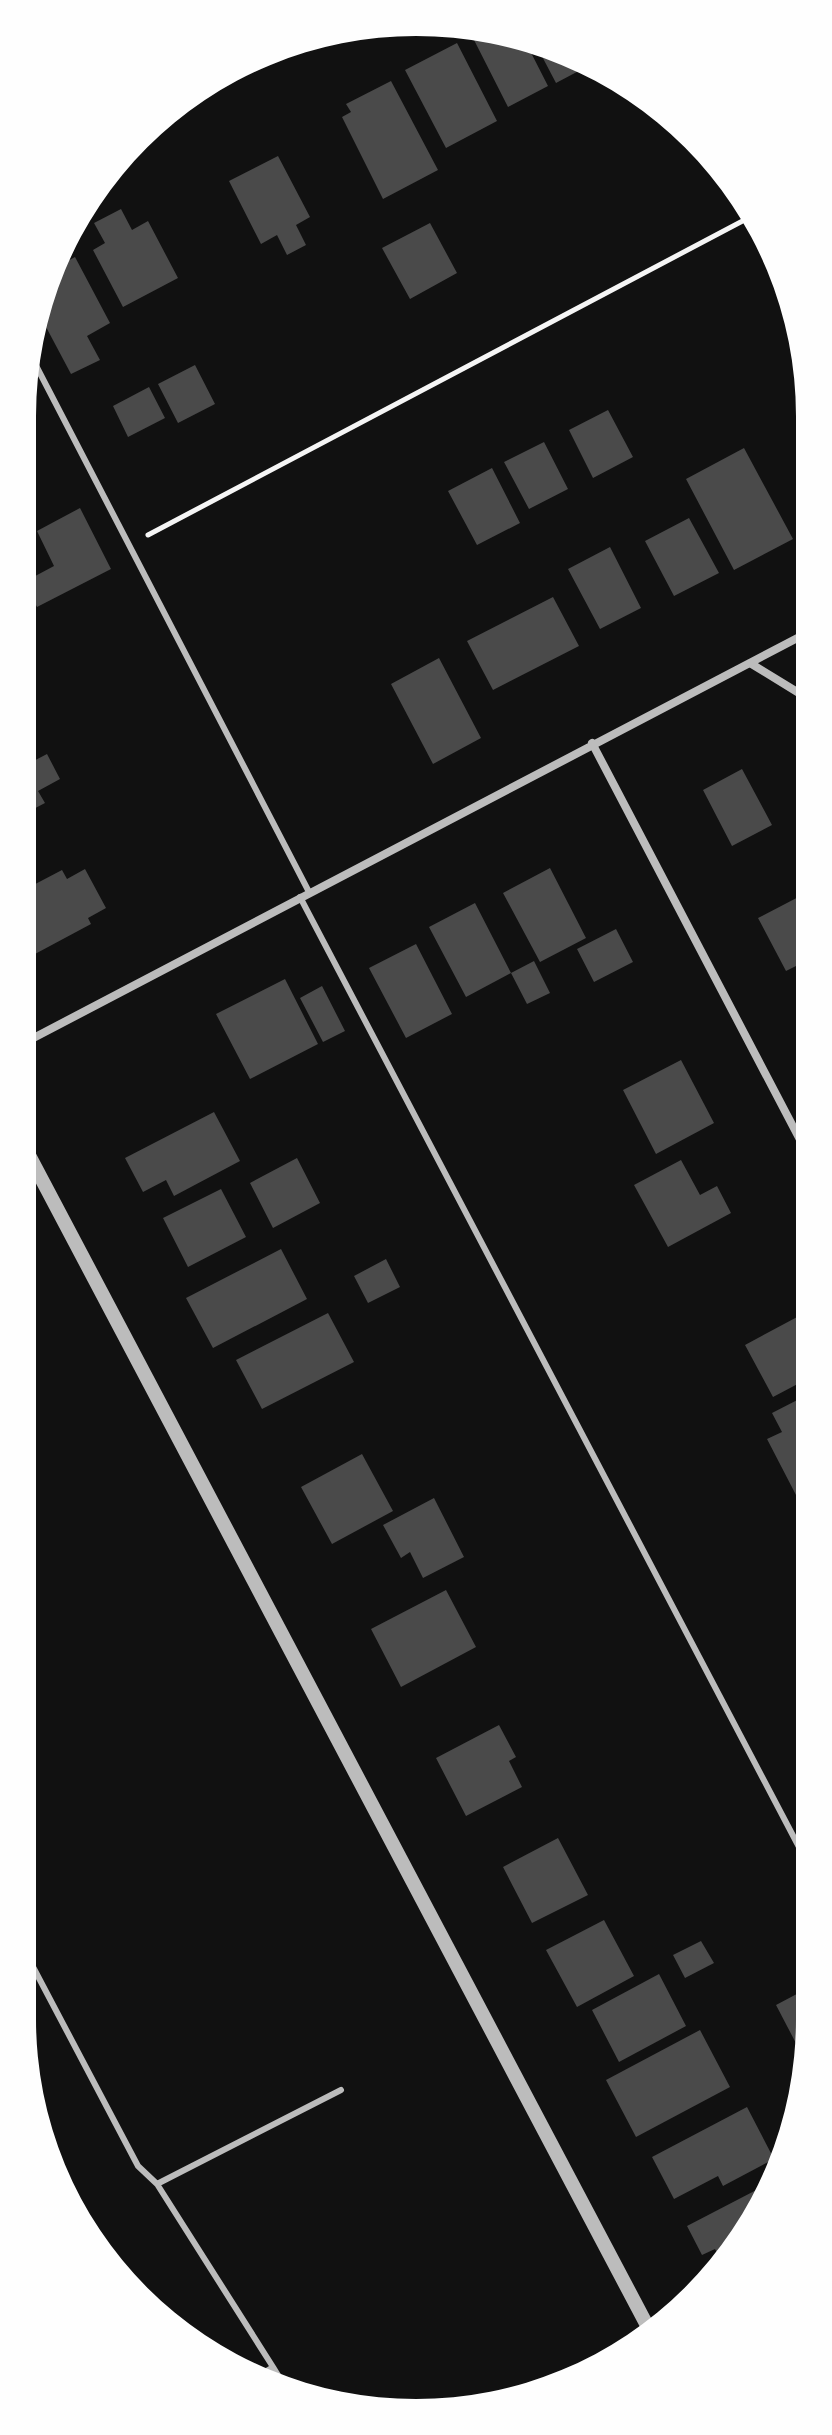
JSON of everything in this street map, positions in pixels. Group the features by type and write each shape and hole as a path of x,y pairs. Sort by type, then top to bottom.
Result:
{"street":[{"path":"36,1037 796,639"},
{"path":"750,663 796,691"},
{"path":"592,743 796,1132"},
{"path":"36,1169 645,2322"}],"lane":[{"path":"39,371 309,892"},
{"path":"300,896 796,1841"},
{"path":"36,1973 138,2166 157,2184 276,2372"},
{"path":"157,2184 341,2090"},
{"path":"269,2369 273,2367"}],"path":[{"path":"129,545 742,221"}],"building":[{"path":"474,40 532,54 548,86 508,107"},
{"path":"457,43 497,121 446,148 405,70"},
{"path":"543,58 577,72 556,83"},
{"path":"391,81 438,170 383,199 342,117 351,112 346,104"},
{"path":"278,156 310,217 296,225 306,245 287,255 277,235 261,244 229,181"},
{"path":"121,209 132,230 148,221 178,278 123,307 93,250 105,243 94,223"},
{"path":"430,223 457,273 410,299 382,248"},
{"path":"75,257 110,323 87,336 100,360 71,374 47,328 70,260"},
{"path":"195,365 215,404 178,423 158,384"},
{"path":"149,387 165,418 128,437 113,406"},
{"path":"608,410 633,457 593,478 569,430"},
{"path":"544,442 568,489 529,509 504,462"},
{"path":"744,448 793,539 734,570 686,479"},
{"path":"492,468 520,523 477,545 448,491"},
{"path":"80,508 111,569 37,607 36,576 54,566 37,531"},
{"path":"689,518 719,573 674,596 645,541"},
{"path":"610,547 641,608 600,629 568,569"},
{"path":"553,597 579,646 493,690 467,641"},
{"path":"439,658 481,738 433,764 391,684"},
{"path":"47,754 60,779 38,791 45,803 36,808 36,760"},
{"path":"742,769 772,825 732,846 703,790"},
{"path":"550,868 586,938 540,962 503,893"},
{"path":"85,869 106,908 88,918 91,924 36,953 36,884 62,870 67,879"},
{"path":"796,898 796,966 786,971 758,918"},
{"path":"475,903 511,973 466,997 429,927"},
{"path":"616,929 633,962 594,982 577,949"},
{"path":"416,944 452,1014 406,1038 369,968"},
{"path":"534,961 550,993 527,1004 511,973"},
{"path":"285,979 318,1044 250,1079 216,1014"},
{"path":"322,986 345,1031 323,1042 300,998"},
{"path":"681,1060 714,1123 656,1154 623,1090"},
{"path":"214,1112 240,1161 174,1196 166,1180 143,1192 125,1158"},
{"path":"297,1158 320,1203 273,1228 250,1183"},
{"path":"681,1160 700,1195 717,1186 731,1213 668,1247 634,1185"},
{"path":"221,1189 246,1237 188,1267 163,1218"},
{"path":"281,1249 307,1299 213,1348 186,1298"},
{"path":"386,1259 400,1287 368,1303 354,1276"},
{"path":"328,1313 354,1362 262,1409 236,1360"},
{"path":"796,1318 796,1385 773,1397 745,1345"},
{"path":"796,1401 796,1495 767,1439 782,1432 772,1413"},
{"path":"362,1454 393,1511 332,1544 301,1487"},
{"path":"434,1498 464,1557 423,1578 410,1552 401,1558 383,1525"},
{"path":"446,1590 476,1647 401,1687 371,1629"},
{"path":"499,1725 516,1757 509,1761 522,1787 466,1816 436,1758"},
{"path":"558,1838 588,1895 532,1923 503,1867"},
{"path":"604,1920 634,1976 577,2007 546,1950"},
{"path":"701,1941 714,1963 685,1978 673,1955"},
{"path":"659,1974 686,2026 619,2062 592,2010"},
{"path":"796,1994 795,2042 776,2005"},
{"path":"700,2030 730,2087 636,2137 606,2080"},
{"path":"747,2107 771,2153 768,2162 723,2186 718,2176 674,2199 652,2157"},
{"path":"755,2191 716,2251 702,2255 687,2226"}]}
